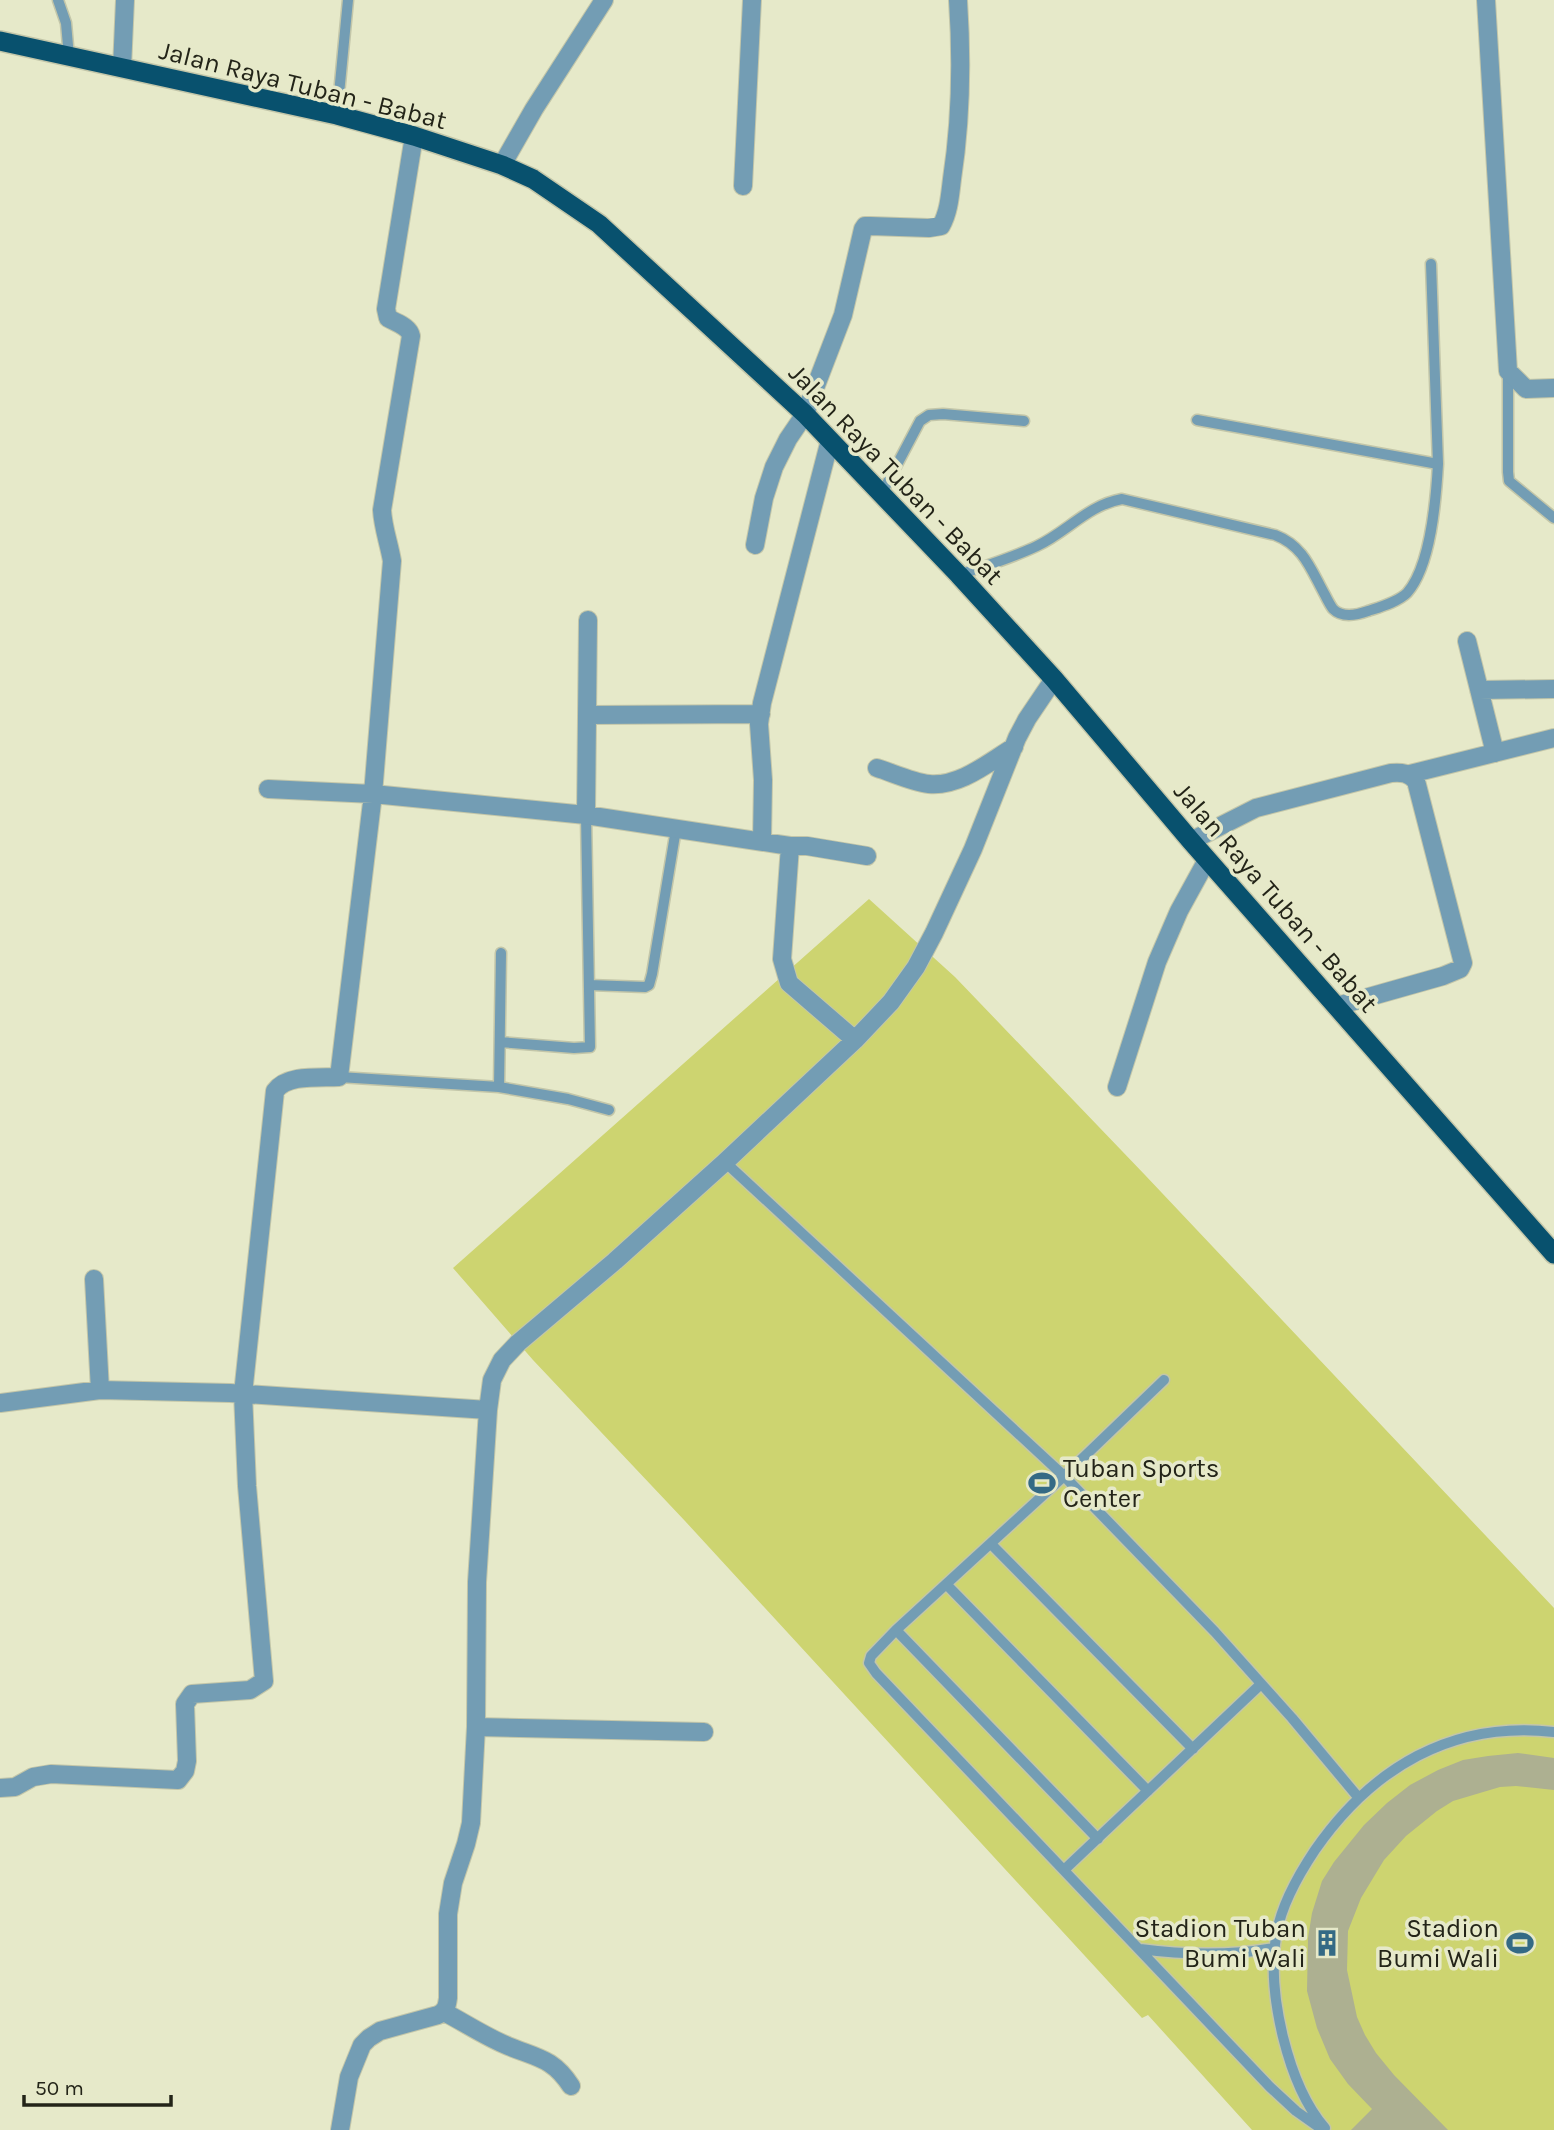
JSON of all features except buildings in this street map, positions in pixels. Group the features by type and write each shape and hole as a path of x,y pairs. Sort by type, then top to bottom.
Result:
{"highway":[{"name":"Jalan Raya Tuban - Babat","path":"0,41 337,115 415,136 502,165 533,179 599,224 805,414 960,575 1055,678 1207,860 1554,1254"}],"street":[{"path":"122,68 125,0"},
{"path":"502,165 603,0"},
{"path":"743,186 752,0"},
{"path":"755,545 764,498 774,467 805,414 843,315 863,229 865,226 929,228 941,226 947,216 955,161 960,83 958,0"},
{"path":"1486,0 1508,371 1526,389 1554,388"},
{"path":"0,1788 15,1787 33,1777 51,1774 178,1780 185,1771 187,1761 186,1704 192,1694 250,1690 264,1681 247,1486 243,1394 275,1091 279,1084 288,1080 339,1077 373,794 392,561 389,541 383,528 382,510 411,336 407,328 388,318 386,309 415,136"},
{"path":"762,842 764,780 761,704 830,440"},
{"path":"586,815 588,620"},
{"path":"1467,641 1495,752"},
{"path":"443,2012 449,1998 448,1914 453,1884 471,1822 476,1727 477,1583 492,1380 502,1360 518,1343 615,1261 725,1162 856,1040 891,1002 916,967 934,933 973,849 1027,719 1055,678"},
{"path":"1479,690 1554,689"},
{"path":"587,716 761,714"},
{"path":"1191,841 1256,808 1391,773 1410,774 1554,738"},
{"path":"877,768 930,784 953,781 1014,747"},
{"path":"1337,1006 1443,976 1460,969 1463,963 1416,781 1410,774"},
{"path":"268,789 373,794 586,815 867,856"},
{"path":"790,846 782,959 786,976 789,983 856,1040"},
{"path":"1117,1087 1157,962 1179,911 1207,860"},
{"path":"94,1279 100,1390"},
{"path":"0,1402 100,1390 243,1394 488,1410"},
{"path":"476,1727 704,1731"},
{"path":"340,2130 349,2077 362,2045 380,2031 443,2012 507,2045 542,2057 557,2067 571,2086"}],"lane":[{"path":"58,0 66,23 69,57"},
{"path":"337,115 348,0"},
{"path":"960,575 1038,546 1092,509 1108,501 1122,499 1289,540 1301,552 1333,609 1343,615 1358,614 1405,595 1415,580 1428,545 1437,492 1431,264"},
{"path":"1508,371 1509,481 1554,518"},
{"path":"881,495 920,421 929,415 1024,421"},
{"path":"1197,420 1438,464"},
{"path":"500,1042 590,1047 586,815"},
{"path":"589,985 649,985 676,830"},
{"path":"499,1087 501,953"},
{"path":"339,1077 499,1087 568,1099 609,1110"},
{"path":"725,1162 1064,1476 1196,1612 1358,1797"},
{"path":"1164,1380 896,1630 869,1660 872,1668 1278,2094 1310,2122 1325,2130"},
{"path":"990,1544 1193,1749"},
{"path":"946,1584 1148,1791"},
{"path":"896,1630 1098,1839"},
{"path":"1065,1870 1261,1684"},
{"path":"1325,2130 1306,2102 1285,2045 1277,2002 1274,1948 1280,1918 1296,1882 1325,1836 1358,1797 1399,1765 1442,1744 1501,1731 1554,1732"},
{"path":"1140,1949 1207,1955 1248,1953 1274,1948"}],"green space":[{"name":"Tuban Sports Center","path":"869,899 955,977 1554,1608 1554,2130 1252,2130 1148,2015 1142,2018 685,1521 533,1360 453,1268"}],"place":[{"name":"Tuban Sports Center","path":"1042,1483"},
{"name":"Stadion Tuban Bumi Wali","path":"1327,1943"},
{"name":"Stadion Bumi Wali","path":"1520,1943"}]}
